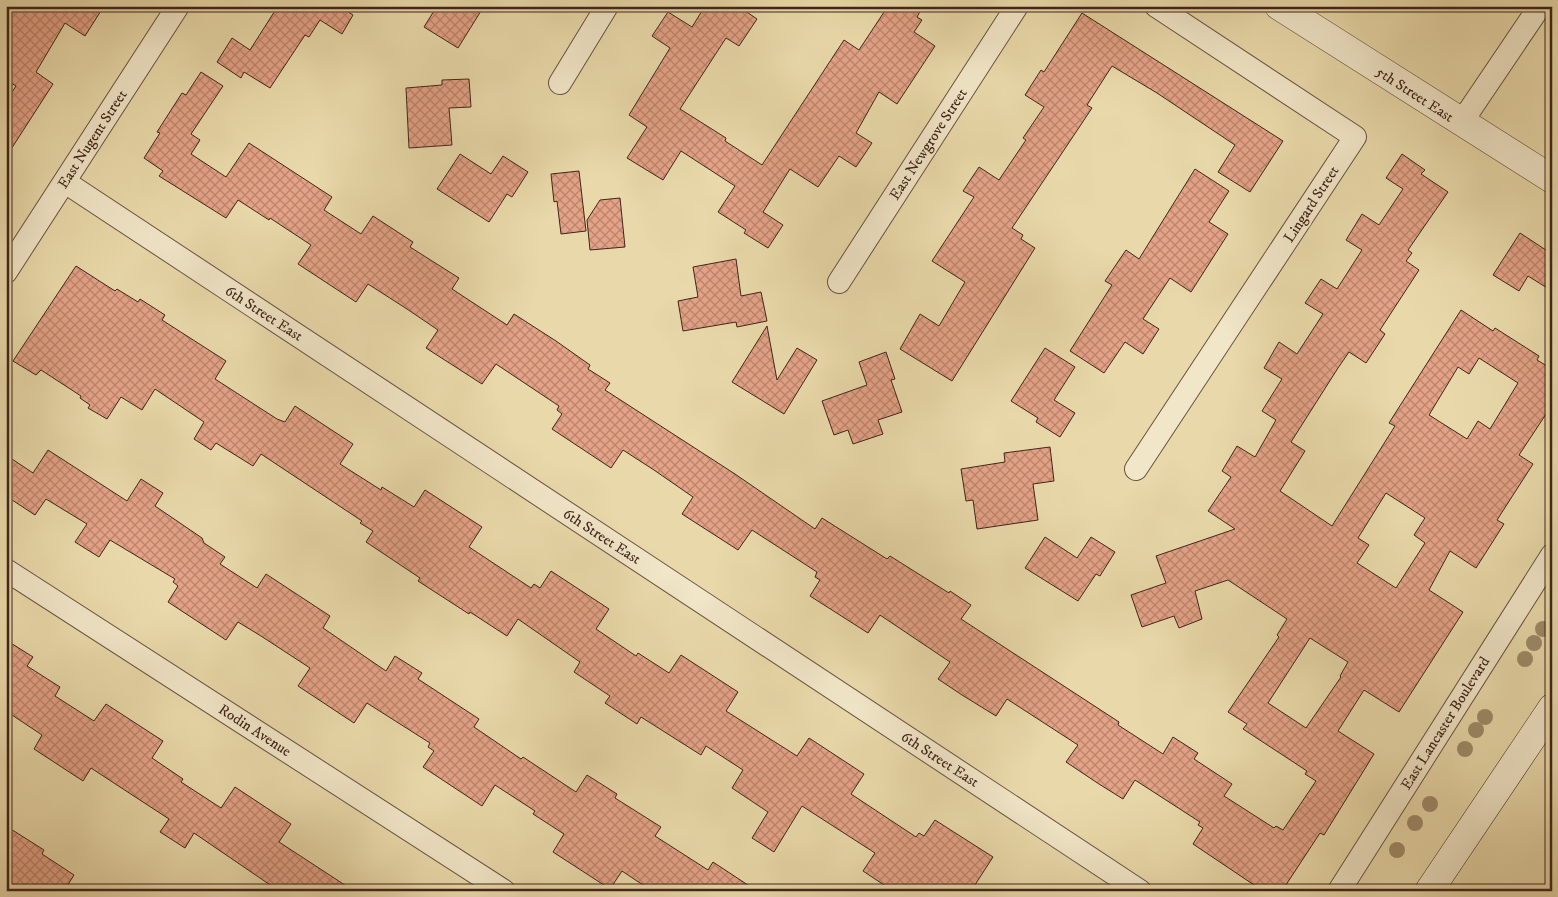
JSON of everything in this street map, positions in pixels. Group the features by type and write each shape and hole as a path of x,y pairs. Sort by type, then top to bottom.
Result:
{"street":[{"name":"East Nugent Street","path":"6,272 178,6"},
{"path":"560,83 607,6"},
{"name":"East Newgrove Street","path":"839,282 1018,6"},
{"name":"Lingard Street","path":"1136,469 1355,137 1156,6"},
{"name":"5th Street East","path":"1279,6 1552,179"},
{"path":"1461,123 1540,6"},
{"name":"6th Street East","path":"65,182 1140,891"},
{"name":"East Lancaster Boulevard","path":"1338,891 1552,555"},
{"name":"Rodin Avenue","path":"6,570 504,891"},
{"path":"1429,891 1552,708"}],"building":[{"path":"6,6 104,6 85,36 65,23 36,72 53,84 6,157 6,101 16,86 6,80"},
{"path":"278,6 339,6 353,15 342,34 320,20 309,37 305,35 270,88 244,72 241,78 217,62 232,38 250,50"},
{"path":"437,6 484,6 458,48 424,27"},
{"path":"705,6 738,6 757,19 739,46 726,38 680,109 726,138 725,141 762,165 844,40 859,50 888,6 923,6 917,17 922,20 914,32 935,46 897,104 879,92 856,133 872,143 856,167 839,156 818,187 790,169 763,212 783,225 768,248 744,233 746,230 718,212 735,186 681,151 663,180 627,158 647,127 629,115 670,48 652,36 668,12 692,27"},
{"path":"1082,13 1283,141 1250,192 1218,172 1235,145 1157,93 1112,66 1087,105 1092,108 1012,228 1023,235 1021,239 1035,248 952,381 900,349 920,314 939,326 965,282 932,261 974,197 963,191 979,167 999,180 1026,140 1023,138 1044,107 1025,95 1041,70 1044,72"},
{"path":"201,72 223,86 191,134 200,140 191,154 226,177 249,143 332,197 324,210 361,234 373,216 413,242 410,247 459,278 452,289 507,325 514,314 556,341 590,365 588,369 610,383 605,390 735,474 815,529 822,518 887,559 890,556 949,593 950,591 971,605 961,619 1119,722 1118,725 1163,754 1173,737 1198,753 1194,759 1232,784 1224,796 1274,828 1276,826 1283,830 1316,781 1305,774 1307,771 1243,729 1247,724 1228,712 1279,637 1277,635 1287,619 1228,580 1195,591 1202,619 1179,628 1174,616 1142,627 1131,595 1166,583 1156,556 1235,529 1208,511 1231,477 1222,471 1237,446 1255,457 1276,420 1262,411 1282,379 1264,368 1279,342 1297,354 1323,314 1305,303 1321,279 1337,289 1362,250 1346,240 1362,214 1379,225 1403,189 1386,178 1402,154 1425,170 1421,174 1448,192 1408,250 1412,253 1406,261 1419,270 1380,330 1385,334 1366,363 1349,352 1338,368 1291,442 1305,451 1280,491 1332,526 1395,426 1389,423 1461,310 1493,331 1495,328 1539,356 1537,360 1552,369 1552,405 1519,455 1533,464 1497,520 1504,524 1476,568 1450,551 1429,590 1463,612 1399,712 1364,690 1338,731 1374,754 1324,835 1320,833 1282,891 1263,891 1193,844 1203,828 1198,825 1200,822 1135,780 1123,799 1066,762 1078,745 1007,699 996,716 938,679 950,662 880,615 868,633 810,596 820,580 815,577 817,572 752,530 738,550 682,514 693,497 654,470 623,450 611,468 552,429 562,414 557,410 559,406 496,364 482,384 426,348 438,330 407,309 368,284 356,302 298,264 311,245 270,218 269,220 238,200 226,218 159,176 163,171 144,158 160,133 157,132 182,93 186,95","holes":["1479,358 1518,383 1490,429 1478,421 1467,439 1429,415 1458,367 1469,374","1386,493 1425,518 1414,535 1425,543 1396,588 1357,563 1369,545 1358,538","1310,638 1348,662 1341,677 1306,728 1268,703"]},
{"path":"469,79 471,107 449,108 452,145 409,148 406,88 442,85 442,80"},
{"path":"460,154 491,174 503,156 528,172 512,197 507,194 489,222 437,189"},
{"path":"1195,169 1229,191 1209,222 1228,234 1191,292 1170,278 1143,319 1159,329 1143,354 1125,342 1104,373 1070,351 1112,285 1105,281 1126,250 1139,259"},
{"path":"579,171 586,231 561,234 557,201 554,202 551,174"},
{"path":"620,198 625,247 590,250 587,220 600,200"},
{"path":"1520,233 1552,254 1552,291 1528,276 1519,291 1493,275"},
{"path":"736,259 741,296 761,292 767,321 737,327 736,322 683,331 678,301 698,297 693,267"},
{"path":"76,266 115,291 117,289 138,302 140,299 165,315 162,320 226,361 215,379 277,419 285,422 295,406 353,444 340,464 381,490 382,487 414,507 425,490 482,527 469,547 531,588 534,584 540,588 551,571 609,609 596,629 636,656 638,653 669,673 681,655 738,692 726,711 797,756 809,738 864,774 851,794 916,837 919,833 924,836 935,820 993,857 971,891 893,891 863,871 875,853 802,806 774,852 752,838 768,812 732,788 743,770 706,746 701,755 641,717 637,724 605,703 610,696 574,672 580,662 518,619 507,636 470,612 469,614 418,581 420,578 366,542 373,531 360,523 362,521 261,454 253,466 216,443 211,450 194,439 204,422 155,389 142,410 121,397 107,419 88,408 90,405 80,398 81,396 41,370 36,375 13,361"},
{"path":"767,326 777,380 797,348 817,360 784,414 732,382"},
{"path":"1045,348 1075,367 1054,400 1075,413 1060,437 1036,422 1038,418 1011,401"},
{"path":"886,352 895,379 891,380 902,412 878,420 883,434 853,444 848,430 834,435 822,401 867,385 859,362"},
{"path":"1050,447 1054,481 1033,484 1038,520 977,529 973,500 966,501 961,469 1005,462 1004,453"},
{"path":"48,450 127,501 141,479 163,493 155,506 202,538 204,543 225,557 220,564 257,588 266,574 330,616 323,628 386,671 395,656 422,673 418,679 479,719 474,727 521,759 523,757 576,792 587,775 617,794 615,798 661,827 655,836 708,870 713,862 757,891 652,891 622,871 610,889 553,852 564,834 533,814 535,811 495,785 482,806 423,767 434,751 428,747 430,743 367,703 354,723 298,686 310,668 261,636 238,622 226,640 168,602 178,586 173,582 175,579 110,540 99,557 75,542 87,524 46,499 35,515 6,496 6,455 33,473"},
{"path":"1045,537 1077,558 1091,537 1115,552 1100,576 1096,574 1078,601 1025,568"},
{"path":"6,640 33,657 27,666 60,687 55,696 94,721 106,704 163,741 152,758 183,779 181,782 221,808 235,787 291,824 279,842 354,891 279,891 194,833 185,848 160,832 169,819 91,768 83,781 34,749 42,735 6,711"},
{"path":"6,826 44,850 42,854 74,875 64,891 6,891"}]}
